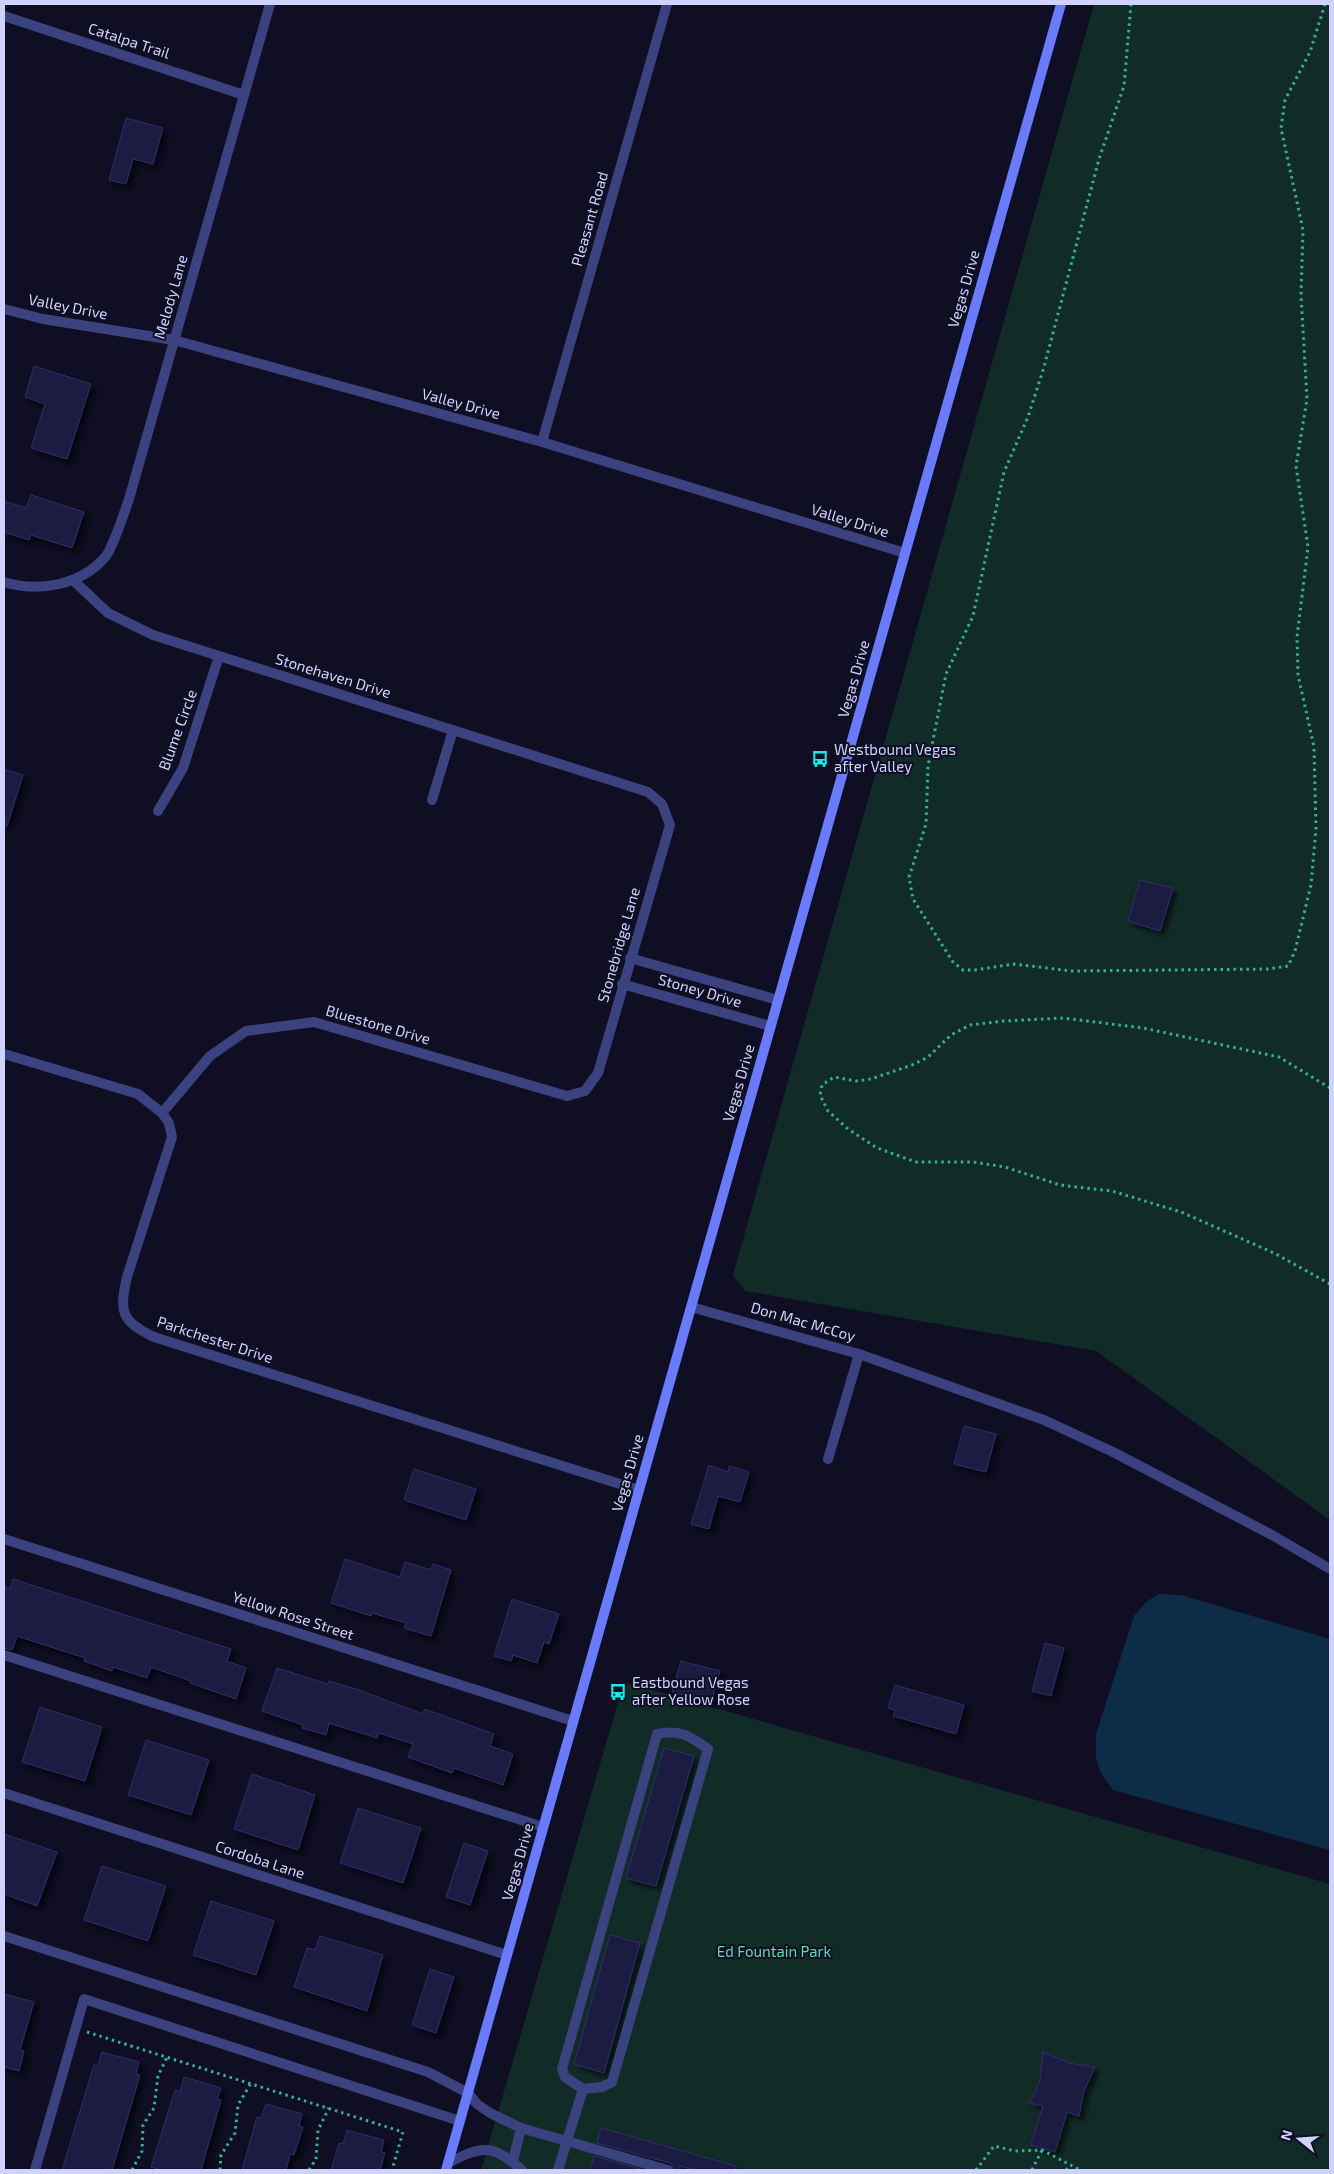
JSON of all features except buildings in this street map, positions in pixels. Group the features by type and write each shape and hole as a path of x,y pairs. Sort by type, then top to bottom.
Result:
{"main road":[{"name":"Vegas Drive","path":"447,2167 1061,4"}],"street":[{"name":"Melody Lane","path":"73,580 87,574 107,554 129,499 270,4"},
{"name":"Pleasant Road","path":"542,442 667,4"},
{"name":"Catalpa Trail","path":"4,16 244,95"},
{"name":"Valley Drive","path":"4,309 43,319 174,340 542,442 905,553"},
{"path":"4,582 17,586 61,584 73,580"},
{"name":"Stonehaven Drive","path":"73,580 108,613 153,635 648,792 662,804"},
{"name":"Blume Circle","path":"158,812 183,768 218,656"},
{"path":"432,800 453,730"},
{"name":"Stonebridge Lane","path":"585,1091 598,1073 622,984 670,825 662,804"},
{"name":"Stoney Drive","path":"630,958 778,1000"},
{"name":"Stoney Drive","path":"622,984 770,1026"},
{"name":"Bluestone Drive","path":"162,1113 210,1056 246,1031 314,1022 567,1096 585,1091"},
{"name":"Parkchester Drive","path":"4,1054 138,1094 162,1113 168,1123 172,1136 127,1277 122,1299 125,1316 137,1328 154,1337 639,1490"},
{"name":"Don Mac McCoy","path":"691,1307 859,1354 828,1459"},
{"path":"859,1354 1044,1420 1113,1452 1272,1535 1330,1569"},
{"name":"Yellow Rose Street","path":"4,1539 574,1721"},
{"path":"4,1655 543,1827"},
{"path":"670,1731 681,1733 693,1738 708,1749 612,2082 602,2087 583,2089 566,2077 562,2069 657,1734 670,1731"},
{"name":"Cordoba Lane","path":"4,1793 507,1955"},
{"path":"4,1936 428,2072 468,2093 477,2104 490,2113 521,2128 568,2143 668,2170"},
{"path":"35,2170 84,2000 460,2120"},
{"path":"558,2170 568,2143 583,2089"},
{"path":"513,2161 521,2128"},
{"path":"447,2167 470,2152 487,2150 504,2155 522,2170"}],"path":[{"path":"1131,4 1124,86 1099,158 1044,367 1028,417 1004,472 973,616 946,674 928,766 926,824 909,878 913,899 953,962 963,970 1014,964 1071,971 1268,968 1288,966 1295,952 1311,885 1316,828 1314,747 1298,675 1297,647 1308,547 1296,466 1307,399 1301,295 1303,230 1281,128 1284,100 1310,52 1324,4"},
{"path":"1330,1088 1279,1057 1143,1028 1063,1018 970,1025 950,1035 928,1057 912,1066 871,1079 856,1081 834,1078 822,1085 820,1095 828,1111 848,1128 877,1148 916,1162 973,1162 1005,1167 1060,1185 1112,1191 1181,1212 1274,1253 1330,1284"},
{"path":"83,2041 86,2032 403,2132 392,2170"},
{"path":"132,2170 142,2152 142,2126 154,2108 158,2076 167,2057"},
{"path":"220,2170 221,2155 234,2133 238,2105 251,2083"},
{"path":"309,2170 316,2159 318,2130 329,2108"},
{"path":"976,2170 994,2146 1015,2151 1042,2150 1080,2170"},
{"path":"1032,2170 1042,2150"},
{"path":"1066,2170 1070,2166"}],"green space":[{"path":"1094,4 1330,4 1330,1520 1096,1351 745,1291 733,1275"},
{"name":"Ed Fountain Park","path":"624,1682 1330,1884 1330,2170 481,2170"}],"water":[{"path":"1159,1594 1181,1595 1330,1639 1330,1850 1113,1790 1100,1772 1096,1757 1096,1734 1134,1616 1146,1602"}],"place":[{"name":"Westbound Vegas after Valley","path":"820,759"},
{"name":"Eastbound Vegas after Yellow Rose","path":"618,1692"}]}
